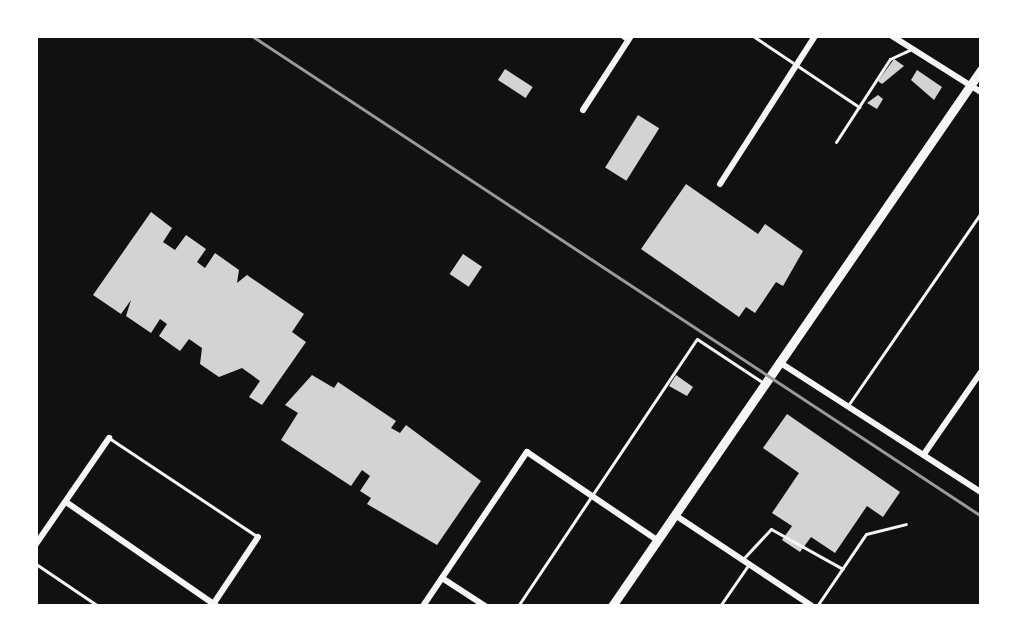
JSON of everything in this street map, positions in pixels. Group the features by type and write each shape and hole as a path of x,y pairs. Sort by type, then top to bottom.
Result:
{"main road":[{"path":"612,606 981,70"}],"street":[{"path":"720,184 815,36"},
{"path":"892,36 981,92"},
{"path":"583,110 627,38"},
{"path":"779,362 981,492"},
{"path":"924,454 981,372"},
{"path":"36,544 109,438"},
{"path":"423,606 527,452 657,540"},
{"path":"66,502 214,605 258,537"},
{"path":"674,515 814,606"},
{"path":"442,578 485,606"}],"lane":[{"path":"753,36 859,107"},
{"path":"836,142 890,59 911,49"},
{"path":"848,405 981,213"},
{"path":"518,606 697,339 764,384"},
{"path":"109,438 258,537"},
{"path":"814,606 866,534 906,524"},
{"path":"720,606 746,562 771,529 843,569"},
{"path":"36,564 98,606"}],"building":[{"path":"894,59 904,66 882,84 878,81"},
{"path":"505,69 533,87 526,98 498,80"},
{"path":"917,70 942,87 934,100 911,80"},
{"path":"878,95 883,99 877,109 867,103"},
{"path":"638,115 659,128 626,181 605,168"},
{"path":"686,184 758,234 765,224 803,251 783,286 776,282 755,313 746,307 739,317 641,249"},
{"path":"151,212 172,228 163,242 175,250 186,235 206,249 197,262 205,268 215,253 239,270 237,283 247,275 304,314 292,332 306,342 262,405 249,397 260,381 242,368 219,377 200,364 202,348 189,339 180,351 159,336 167,324 160,319 151,333 126,316 131,300 121,314 93,295"},
{"path":"463,254 482,267 469,287 450,274"},
{"path":"312,375 334,388 338,382 396,421 391,428 400,433 406,425 481,481 437,545 367,504 371,498 360,491 370,476 362,470 351,486 281,440 298,413 285,405"},
{"path":"676,375 693,387 687,396 669,386"},
{"path":"787,414 900,492 883,517 867,506 835,553 811,537 800,552 782,540 792,526 772,513 799,473 763,448"}],"railway":[{"path":"252,36 981,516"}]}
